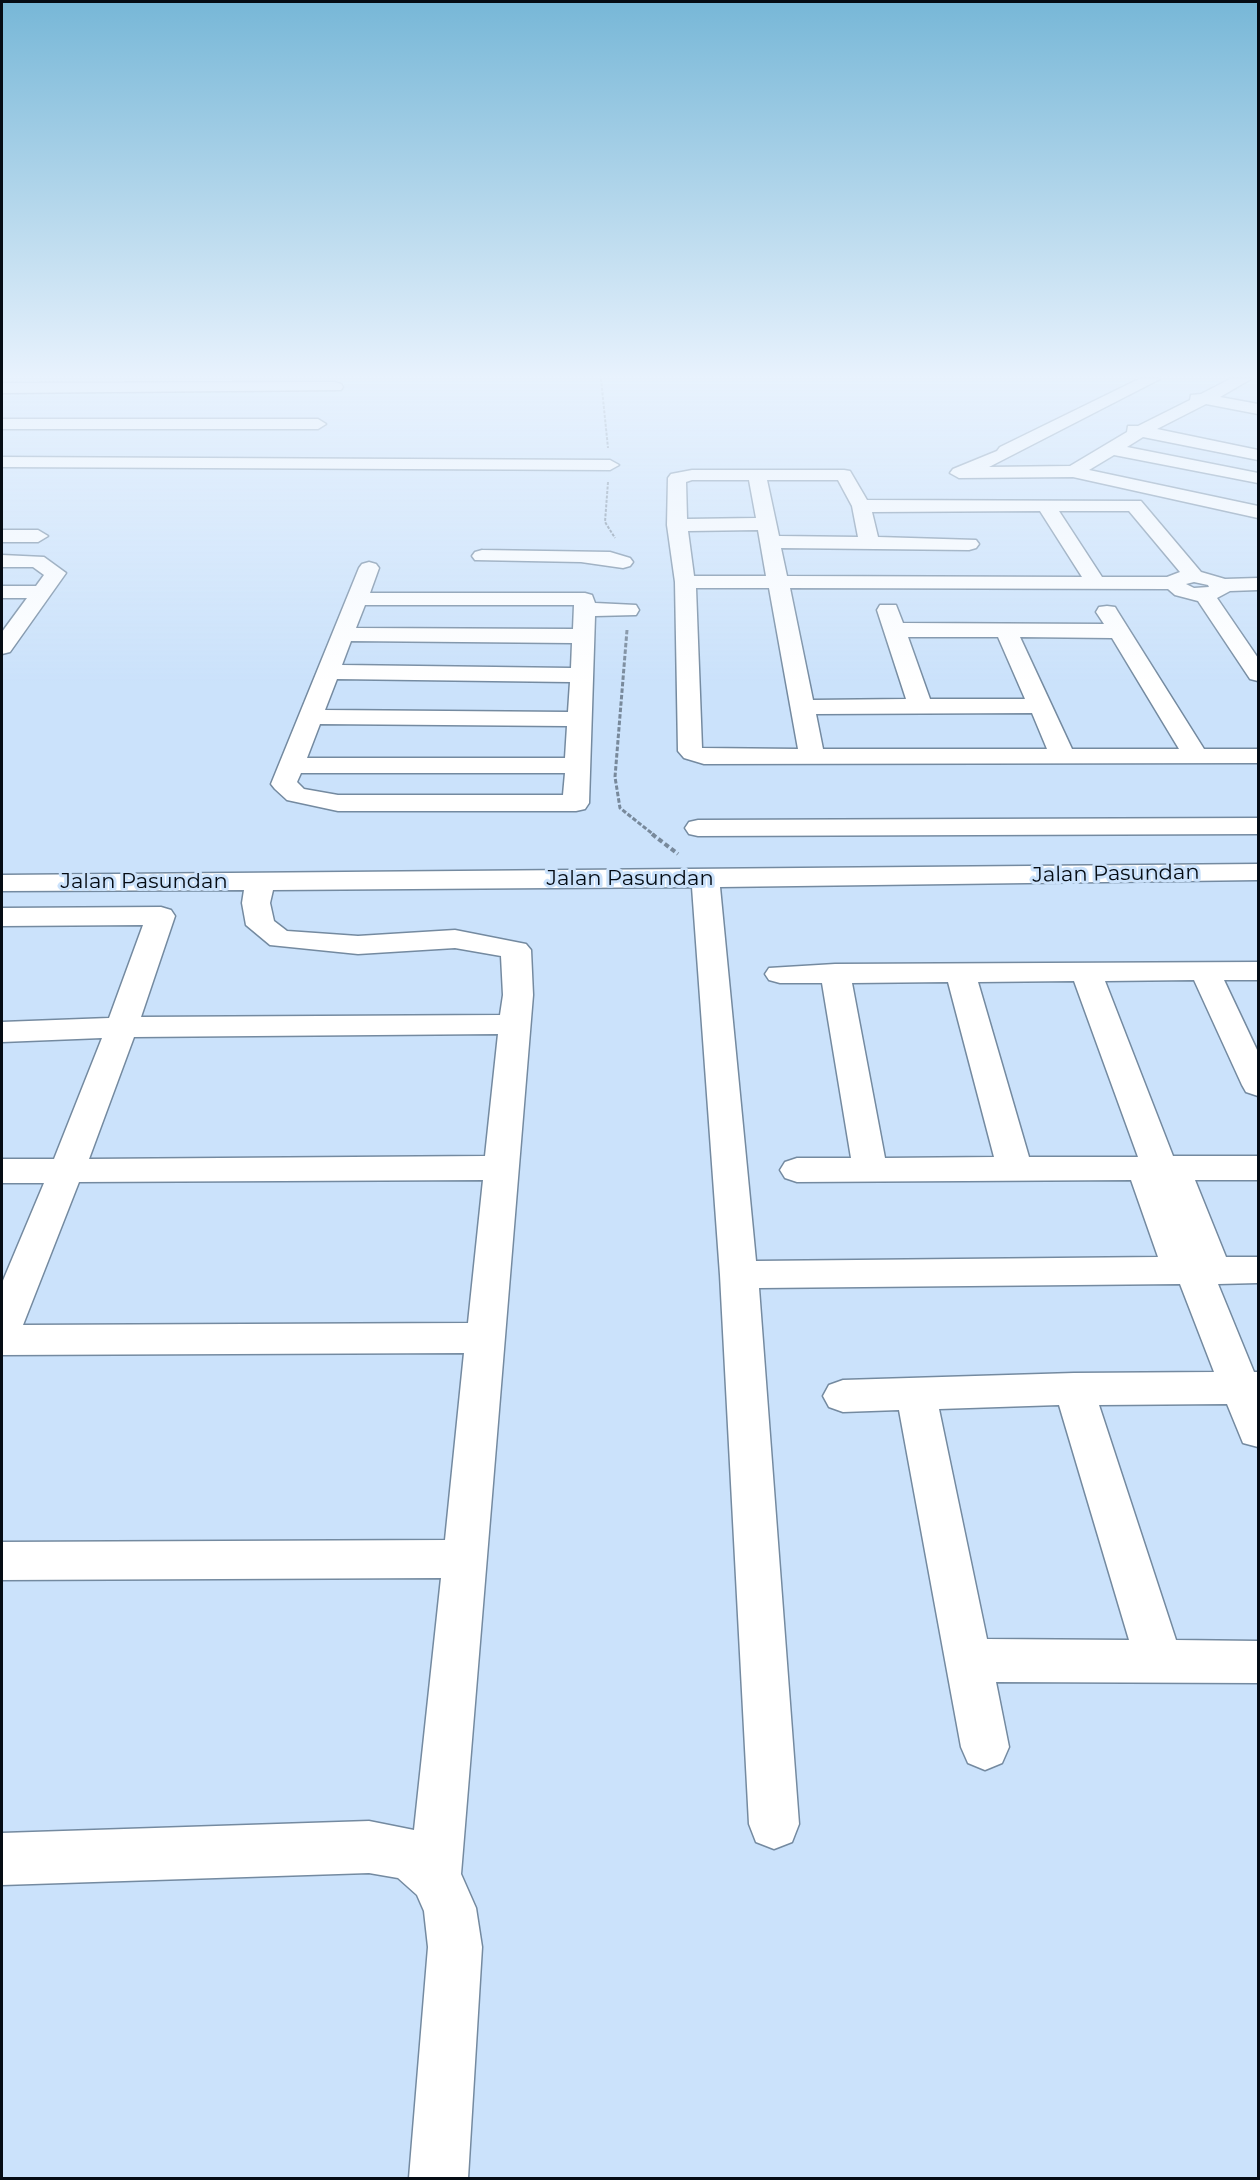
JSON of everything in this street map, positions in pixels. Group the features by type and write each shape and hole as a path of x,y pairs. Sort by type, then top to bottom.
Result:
{"street":[{"path":"677,481 677,525 685,582 690,751 704,757 1258,756"},
{"path":"758,481 813,757"},
{"path":"849,481 869,543"},
{"path":"856,497 1064,481"},
{"path":"1080,481 1140,487 1250,510"},
{"path":"1140,487 1130,492 1136,506 1206,585 1258,674"},
{"path":"1250,510 1258,492"},
{"path":"856,497 955,506 1136,506 1250,510"},
{"path":"1046,505 1118,631 1196,756"},
{"path":"955,506 985,583"},
{"path":"677,525 869,543 969,544"},
{"path":"2,536 38,536"},
{"path":"482,556 581,556 610,558 623,562"},
{"path":"2,561 37,561 56,573 42,592 11,622 2,647"},
{"path":"685,582 776,573 977,562"},
{"path":"357,598 585,599 576,802 544,805 338,803 296,795 284,784 312,717 357,598 369,568"},
{"path":"776,573 879,582 1173,583 1182,591 1206,585 1258,584"},
{"path":"879,582 920,706"},
{"path":"2,592 42,592"},
{"path":"585,609 628,609"},
{"path":"895,630 1118,631"},
{"path":"1006,630 1063,756"},
{"path":"344,634 583,636"},
{"path":"329,672 581,675"},
{"path":"802,706 1040,706"},
{"path":"312,717 579,719"},
{"path":"293,765 577,766"},
{"path":"698,828 1258,826"},
{"name":"Jalan Pasundan","path":"2,883 705,879 1258,872"},
{"path":"705,879 739,1275 774,1824"},
{"path":"260,882 256,903 260,925 280,939 358,945 455,939 516,950 518,995 435,1877"},
{"path":"2,917 161,916 123,1027 2,1328"},
{"path":"1205,971 1258,1084"},
{"path":"780,974 1258,971"},
{"path":"960,972 1015,1169"},
{"path":"1086,972 1196,1270 1250,1388 1258,1431"},
{"path":"835,973 870,1170"},
{"path":"2,1032 123,1027 515,1024"},
{"path":"2,1171 501,1168"},
{"path":"797,1170 1258,1168"},
{"path":"739,1275 1258,1270"},
{"path":"2,1340 486,1338"},
{"path":"843,1396 1074,1389 1250,1388"},
{"path":"1074,1389 1159,1661"},
{"path":"916,1394 985,1747"},
{"path":"2,1561 465,1559"},
{"path":"968,1660 1258,1662"},
{"path":"2,1859 369,1847 410,1854 435,1877 450,1908 455,1947 440,2178"}],"path":[{"path":"609,481 605,522 620,547 623,562"},
{"path":"628,609 615,777 620,808 640,826 665,842 705,879"}]}
